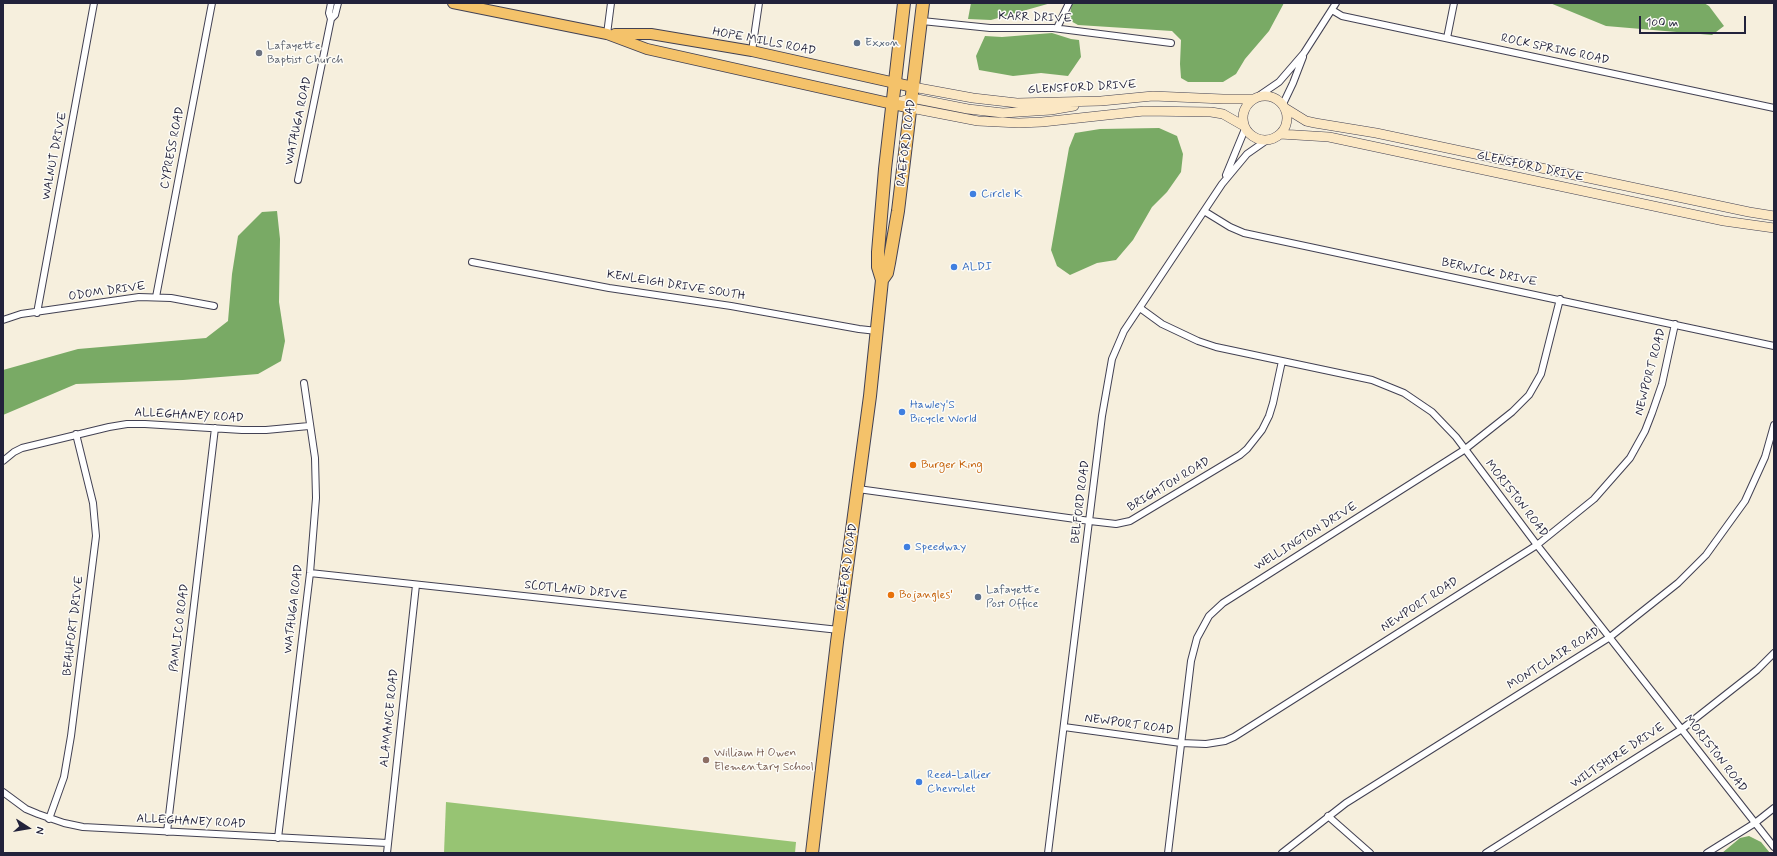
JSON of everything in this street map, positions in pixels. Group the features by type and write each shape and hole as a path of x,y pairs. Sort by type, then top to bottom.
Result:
{"highway":[{"name":"RAEFORD ROAD","path":"812,853 877,331 882,280 878,267 878,252 884,169 904,3"},
{"name":"RAEFORD ROAD","path":"882,280 887,273 889,263 912,98 923,3"}],"main road":[{"name":"HOPE MILLS ROAD","path":"453,3 465,4 607,34 647,49 892,104 912,98"},
{"name":"HOPE MILLS ROAD","path":"607,34 651,34 752,51 894,82 912,98"},
{"name":"GLENSFORD DRIVE","path":"912,98 968,109 1003,113 1052,110 1101,101 1153,96 1223,99 1256,97"},
{"path":"1256,97 1275,97 1284,106 1287,122 1280,134 1267,140 1253,137 1245,127 1242,118 1244,111 1247,104 1256,97"},
{"path":"912,98 978,121 1019,123 1042,122 1144,111 1211,112 1223,114 1245,127"},
{"name":"GLENSFORD DRIVE","path":"1284,106 1306,121 1369,132 1774,216"},
{"name":"GLENSFORD DRIVE","path":"1280,134 1329,137 1695,214 1774,228"}],"street":[{"name":"WALNUT DRIVE","path":"37,313 94,3"},
{"name":"CYPRESS ROAD","path":"156,297 212,3"},
{"path":"607,34 611,3"},
{"path":"752,51 759,3"},
{"path":"1057,28 1068,3"},
{"path":"1256,97 1279,82 1304,53 1336,3"},
{"path":"1447,38 1454,3"},
{"path":"330,4 338,4"},
{"name":"WATAUGA ROAD","path":"298,180 331,19 329,13 330,4"},
{"name":"WATAUGA ROAD","path":"331,19 335,15 338,4"},
{"name":"ROCK SPRING ROAD","path":"1332,10 1342,16 1774,108"},
{"name":"KARR DRIVE","path":"922,21 990,28 1057,28 1171,43"},
{"path":"1284,106 1304,53"},
{"name":"BELFORD ROAD","path":"1222,184 1245,127"},
{"name":"BELFORD ROAD","path":"1048,853 1102,416 1112,359 1124,330 1222,184 1247,154 1267,140"},
{"name":"BERWICK DRIVE","path":"1204,212 1230,228 1244,232 1774,346"},
{"name":"KENLEIGH DRIVE SOUTH","path":"472,262 609,288 731,306 877,331"},
{"name":"ODOM DRIVE","path":"3,320 21,314 37,313 139,297 171,298 214,306"},
{"name":"WELLINGTON DRIVE","path":"1168,853 1194,647 1203,624 1215,609 1229,598 1464,450 1512,412 1529,395 1545,364 1560,299"},
{"name":"MORISTON ROAD","path":"1140,308 1162,324 1198,341 1372,380 1404,393 1432,412 1446,426 1537,545 1774,847"},
{"name":"NEWPORT ROAD","path":"1064,727 1181,743 1215,744 1234,738 1537,545 1594,499 1630,458 1645,431 1662,384 1676,324"},
{"name":"BRIGHTON ROAD","path":"858,489 1116,524 1134,519 1244,452 1254,442 1269,416 1274,402 1282,361"},
{"name":"WATAUGA ROAD","path":"278,838 310,573 316,498 315,458 309,426 304,383"},
{"name":"ALLEGHANEY ROAD","path":"3,461 14,452 22,448 76,434 127,424 266,430 309,426"},
{"name":"MONTCLAIR ROAD","path":"1282,853 1346,803 1610,637 1678,583 1706,554 1731,522 1749,493 1765,457 1774,424"},
{"name":"PAMLICO ROAD","path":"166,832 215,428"},
{"name":"BEAUFORT DRIVE","path":"49,819 64,777 71,736 96,536 94,504 76,434"},
{"name":"SCOTLAND DRIVE","path":"310,573 839,630"},
{"name":"ALAMANCE ROAD","path":"386,853 416,585"},
{"name":"WILTSHIRE DRIVE","path":"1486,853 1682,729 1757,670 1774,653"},
{"name":"ALLEGHANEY ROAD","path":"3,792 26,809 49,819 89,828 387,843"},
{"path":"1707,853 1755,823 1774,808"},
{"path":"1328,816 1370,853"}],"green space":[{"path":"971,3 1051,3 991,20 968,19"},
{"path":"1072,3 1284,3 1269,31 1245,59 1236,74 1223,82 1188,82 1181,78 1181,40 1172,31 1078,25 1069,20"},
{"path":"1550,3 1704,3 1709,6 1724,26 1712,35 1606,26"},
{"path":"1052,33 1079,40 1081,57 1068,76 1041,73 1013,76 979,70 976,56 985,36 1002,37"},
{"path":"1159,128 1177,136 1183,154 1181,172 1167,192 1152,207 1133,240 1116,260 1097,263 1070,275 1057,266 1051,250 1069,148 1075,133 1100,129"},
{"path":"277,211 280,239 279,302 285,341 281,361 258,374 183,380 76,384 3,415 3,370 78,349 206,338 228,321 232,274 238,236 262,212"},
{"path":"446,802 796,842 795,853 444,853"},
{"path":"1749,836 1761,842 1770,853 1722,853 1740,838"}],"place":[{"name":"Exxon","path":"857,43"},
{"name":"Lafayette Baptist Church","path":"259,53"},
{"name":"Circle K","path":"973,194"},
{"name":"ALDI","path":"954,267"},
{"name":"Hawley'S Bicycle World","path":"902,412"},
{"name":"Burger King","path":"913,465"},
{"name":"Speedway","path":"907,547"},
{"name":"Bojangles'","path":"891,595"},
{"name":"Lafayette Post Office","path":"978,597"},
{"name":"William H Owen Elementary School","path":"706,760"},
{"name":"Reed-Lallier Chevrolet","path":"919,782"}]}
